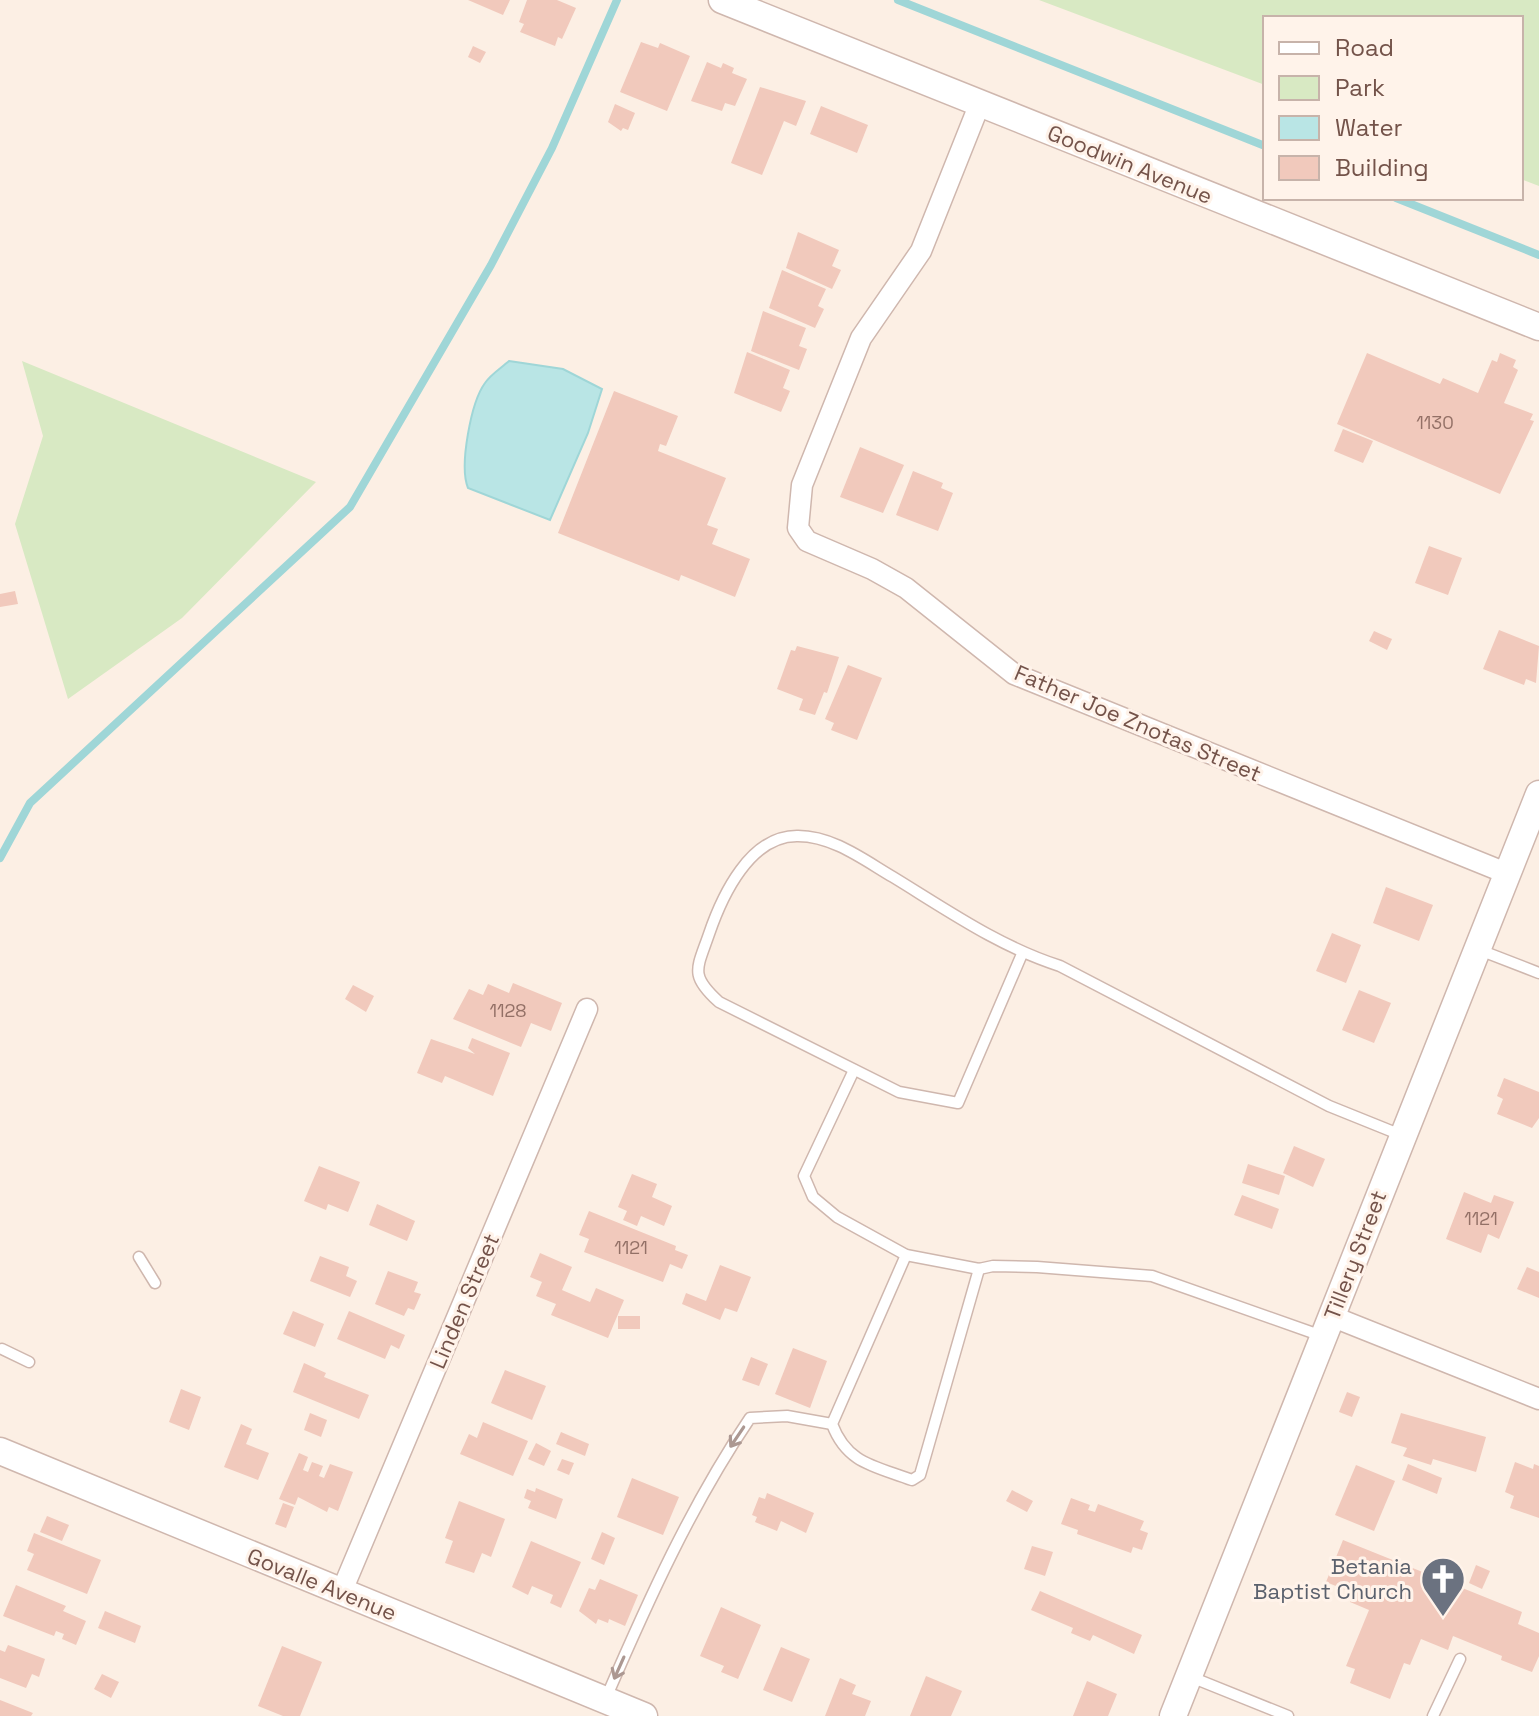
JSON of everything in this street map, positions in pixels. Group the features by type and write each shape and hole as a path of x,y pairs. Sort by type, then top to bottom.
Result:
{"street":[{"name":"Goodwin Avenue","path":"722,0 1539,327"},
{"name":"Father Joe Znotas Street","path":"980,103 921,251 861,338 802,485 798,528 807,541 906,588 1014,674 1506,873"},
{"name":"Tillery Street","path":"1173,1716 1475,948 1539,794"},
{"name":"Linden Street","path":"341,1593 587,1009"},
{"path":"1328,1326 1539,1399"},
{"name":"Govalle Avenue","path":"0,1451 644,1716"}],"lane":[{"path":"1022,954 958,1103 899,1092 854,1070 719,1002 701,986 695,972 716,914 748,859 778,840 798,836 837,844 1022,954 1060,966 1329,1106 1401,1135"},
{"path":"1475,948 1539,973"},
{"path":"854,1070 804,1176 813,1197 837,1217 906,1255 979,1269 993,1266 1037,1267 1152,1276 1328,1326"},
{"path":"906,1255 832,1424 840,1445 858,1460 912,1480 920,1475 979,1269"},
{"path":"139,1257 155,1283"},
{"path":"2,1349 29,1362"},
{"path":"605,1700 665,1563 723,1457 750,1418 787,1416 832,1424"},
{"path":"1433,1716 1460,1659"},
{"path":"1189,1676 1288,1716"}],"green space":[{"path":"1039,0 1539,0 1539,186 1523,180 1523,16 1263,16 1263,84"},
{"path":"22,361 316,482 182,618 68,699 15,524 43,436"}],"water":[{"path":"509,361 563,369 602,389 588,433 550,520 468,488 466,450 475,404 487,380"}],"building":[{"path":"468,0 510,0 503,15"},
{"path":"527,0 557,0 576,8 562,39 558,37 555,46 520,32 524,24 519,22"},
{"path":"641,42 658,48 660,43 690,56 667,111 620,92"},
{"path":"473,46 486,52 480,63 468,57"},
{"path":"707,62 721,68 723,63 734,68 732,73 747,79 735,106 725,103 722,111 691,101"},
{"path":"760,87 806,101 796,126 784,121 762,175 731,163"},
{"path":"615,104 635,113 628,130 623,128 621,131 608,122"},
{"path":"821,106 868,125 857,153 810,134"},
{"path":"798,232 839,250 832,266 841,270 832,289 786,268"},
{"path":"782,270 826,289 818,306 824,309 815,328 769,308"},
{"path":"763,311 806,328 799,346 807,349 799,370 751,351"},
{"path":"747,352 790,370 783,388 790,391 781,412 734,393"},
{"path":"1367,353 1440,384 1443,378 1478,393 1492,360 1497,362 1500,353 1516,360 1513,367 1518,370 1504,403 1533,414 1530,420 1534,421 1500,494 1337,424"},
{"path":"614,391 678,416 666,446 660,444 658,451 726,478 707,525 718,529 712,544 750,559 735,597 681,575 679,581 558,533"},
{"path":"1343,429 1373,441 1363,463 1334,451"},
{"path":"860,447 904,465 883,513 840,497"},
{"path":"913,471 943,483 941,488 953,493 938,531 896,515"},
{"path":"1429,546 1462,558 1448,595 1415,583"},
{"path":"15,591 18,604 0,607 0,594"},
{"path":"1499,630 1539,646 1536,683 1526,679 1524,685 1483,669"},
{"path":"1374,631 1392,639 1387,650 1369,641"},
{"path":"797,646 839,657 827,693 824,692 815,715 799,710 803,699 777,689 791,650 795,651"},
{"path":"848,665 882,678 857,740 831,730 834,723 825,719"},
{"path":"1386,887 1433,905 1419,941 1373,923"},
{"path":"1332,933 1361,945 1346,983 1316,971"},
{"path":"513,983 562,1003 551,1031 531,1023 521,1047 453,1019 469,989 483,995 488,984 509,993"},
{"path":"353,985 374,996 366,1012 345,999"},
{"path":"1359,990 1391,1003 1374,1043 1342,1030"},
{"path":"472,1038 510,1053 493,1096 445,1076 442,1083 417,1073 431,1039 475,1054 468,1048"},
{"path":"1504,1078 1539,1092 1539,1118 1532,1128 1497,1114 1503,1099 1497,1096"},
{"path":"1294,1146 1325,1159 1313,1187 1283,1173"},
{"path":"1248,1164 1285,1176 1279,1195 1242,1183"},
{"path":"319,1166 360,1182 348,1212 328,1204 326,1210 304,1201"},
{"path":"632,1174 657,1184 652,1197 672,1206 664,1226 641,1216 637,1226 623,1220 627,1211 618,1207"},
{"path":"1464,1192 1491,1203 1494,1195 1514,1202 1499,1239 1488,1234 1481,1253 1446,1239"},
{"path":"1242,1195 1279,1209 1272,1229 1234,1215"},
{"path":"377,1204 415,1221 407,1241 369,1225"},
{"path":"589,1211 676,1246 675,1250 688,1255 682,1269 670,1264 663,1282 584,1252 589,1239 579,1235"},
{"path":"540,1253 572,1267 562,1290 590,1302 596,1288 624,1300 608,1338 551,1315 556,1304 536,1296 542,1282 530,1277"},
{"path":"320,1256 349,1267 346,1276 357,1281 350,1297 310,1281"},
{"path":"720,1265 751,1277 737,1312 725,1308 720,1320 682,1304 686,1293 706,1301"},
{"path":"1527,1267 1539,1272 1539,1298 1517,1289"},
{"path":"388,1271 418,1282 414,1292 421,1294 414,1310 408,1308 404,1316 375,1304"},
{"path":"293,1311 324,1324 315,1347 283,1334"},
{"path":"349,1311 405,1335 399,1349 391,1345 385,1359 337,1339"},
{"path":"618,1316 640,1316 640,1329 618,1329"},
{"path":"793,1348 827,1361 810,1408 775,1394"},
{"path":"751,1357 768,1364 759,1386 742,1380"},
{"path":"304,1363 326,1373 324,1377 369,1395 359,1419 293,1392"},
{"path":"505,1370 546,1386 532,1420 491,1403"},
{"path":"181,1389 201,1397 189,1430 169,1422"},
{"path":"1347,1392 1360,1397 1352,1417 1339,1412"},
{"path":"310,1413 327,1420 321,1437 304,1430"},
{"path":"1401,1413 1486,1437 1476,1472 1433,1459 1431,1465 1403,1456 1407,1448 1391,1443"},
{"path":"483,1422 528,1441 513,1476 460,1454 469,1434 477,1438"},
{"path":"241,1424 252,1429 246,1444 269,1453 258,1480 224,1467"},
{"path":"561,1432 589,1444 585,1456 556,1444"},
{"path":"536,1443 551,1451 544,1466 528,1459"},
{"path":"299,1453 308,1457 303,1470 308,1472 312,1462 323,1466 319,1476 324,1478 330,1464 353,1472 338,1511 329,1507 327,1512 298,1497 295,1505 279,1499"},
{"path":"562,1459 574,1463 569,1475 557,1470"},
{"path":"1515,1462 1533,1469 1534,1464 1539,1466 1539,1518 1510,1508 1514,1496 1505,1492"},
{"path":"1408,1464 1442,1478 1437,1494 1402,1480"},
{"path":"1356,1465 1395,1481 1374,1531 1335,1515"},
{"path":"632,1478 679,1497 663,1535 617,1517"},
{"path":"536,1488 563,1499 556,1519 528,1508 531,1501 524,1498 527,1489 535,1492"},
{"path":"1012,1490 1033,1501 1027,1512 1006,1501"},
{"path":"767,1493 814,1513 806,1533 781,1521 777,1531 755,1522 757,1517 752,1515 759,1497 765,1499"},
{"path":"1071,1498 1090,1505 1088,1510 1095,1512 1098,1504 1144,1521 1140,1530 1148,1533 1142,1550 1133,1547 1131,1553 1077,1534 1078,1530 1061,1524"},
{"path":"459,1501 505,1519 491,1557 482,1553 474,1573 445,1563 453,1541 445,1538"},
{"path":"283,1503 294,1507 286,1528 275,1524"},
{"path":"47,1516 69,1525 62,1541 40,1532"},
{"path":"602,1532 615,1538 604,1565 591,1559"},
{"path":"34,1533 101,1560 87,1594 27,1570 34,1554 27,1551"},
{"name":"Betania Baptist Church","path":"1343,1540 1522,1612 1518,1624 1539,1633 1539,1656 1532,1672 1453,1636 1448,1650 1421,1639 1410,1665 1404,1663 1390,1699 1350,1683 1355,1669 1346,1666 1369,1610 1350,1602 1353,1593 1326,1582"},
{"path":"531,1541 581,1562 561,1608 550,1603 553,1595 532,1586 528,1595 512,1587"},
{"path":"1032,1546 1053,1552 1045,1576 1024,1569"},
{"path":"1476,1565 1490,1571 1482,1589 1469,1583"},
{"path":"600,1579 638,1595 625,1626 609,1619 608,1623 598,1619 596,1624 579,1611 589,1588 595,1590"},
{"path":"16,1585 66,1606 63,1611 86,1621 76,1645 62,1639 64,1634 56,1631 54,1636 3,1616"},
{"path":"1040,1591 1142,1635 1134,1654 1093,1635 1090,1641 1071,1633 1073,1628 1031,1610"},
{"path":"721,1607 761,1625 738,1679 721,1672 724,1666 700,1656"},
{"path":"105,1611 141,1626 135,1643 98,1628"},
{"path":"8,1645 45,1659 39,1677 32,1674 26,1688 0,1678 0,1650 5,1652"},
{"path":"282,1646 322,1662 300,1716 283,1716 258,1706"},
{"path":"781,1647 810,1659 792,1702 763,1690"},
{"path":"102,1674 119,1682 111,1698 94,1689"},
{"path":"926,1676 962,1691 951,1716 910,1716"},
{"path":"840,1678 856,1685 852,1694 871,1701 865,1716 825,1716"},
{"path":"1087,1681 1117,1694 1108,1716 1073,1716"},
{"path":"0,1700 33,1713 31,1716 0,1716"}],"waterway":[{"path":"0,858 30,803 350,507 491,265 552,148 617,0"},
{"path":"898,0 1263,145"},
{"path":"1401,200 1539,255"}],"place":[{"name":"Betania Baptist Church","path":"1443,1618"}]}
